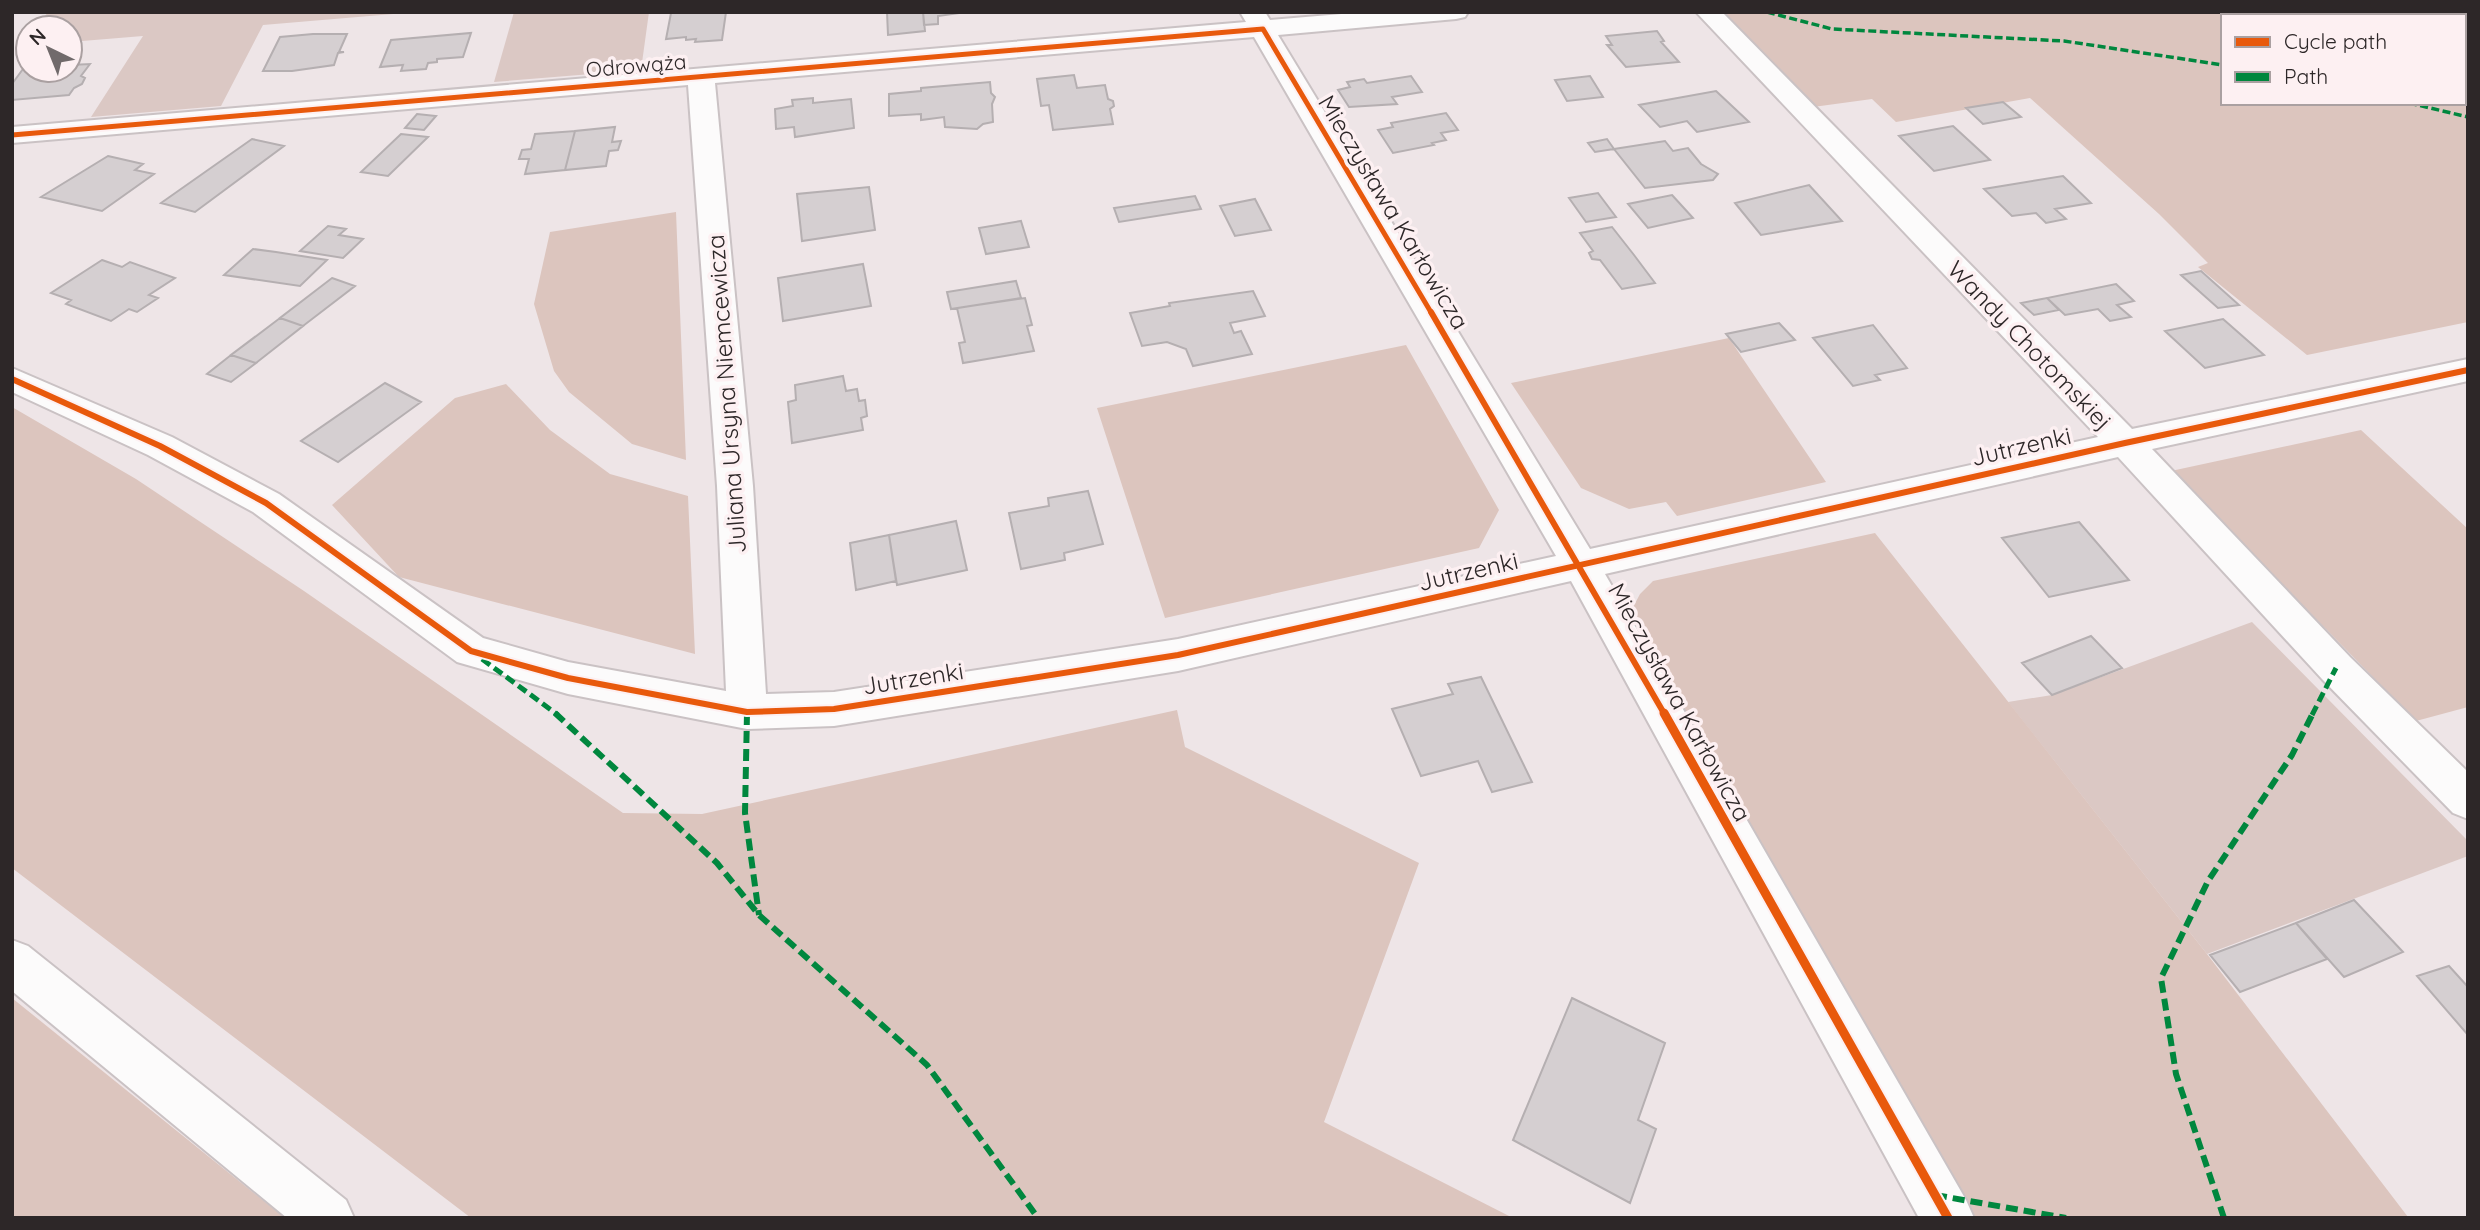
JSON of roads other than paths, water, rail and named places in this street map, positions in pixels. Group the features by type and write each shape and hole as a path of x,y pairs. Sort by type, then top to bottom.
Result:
{"street":[{"name":"Odrowąża","path":"12,135 701,77 1258,21 1456,12"},
{"name":"Wandy Chotomskiej","path":"1708,12 2125,443 2336,668 2468,800"},
{"name":"Mieczysława Karłowicza","path":"1258,21 1581,565 1948,1218"},
{"name":"Juliana Ursyna Niemcewicza","path":"701,77 736,486 747,712"},
{"name":"Jutrzenki","path":"12,380 160,446 266,503 471,651 568,678 747,712 834,709 1178,655 2125,443 2468,370"},
{"path":"12,962 328,1218"}]}
